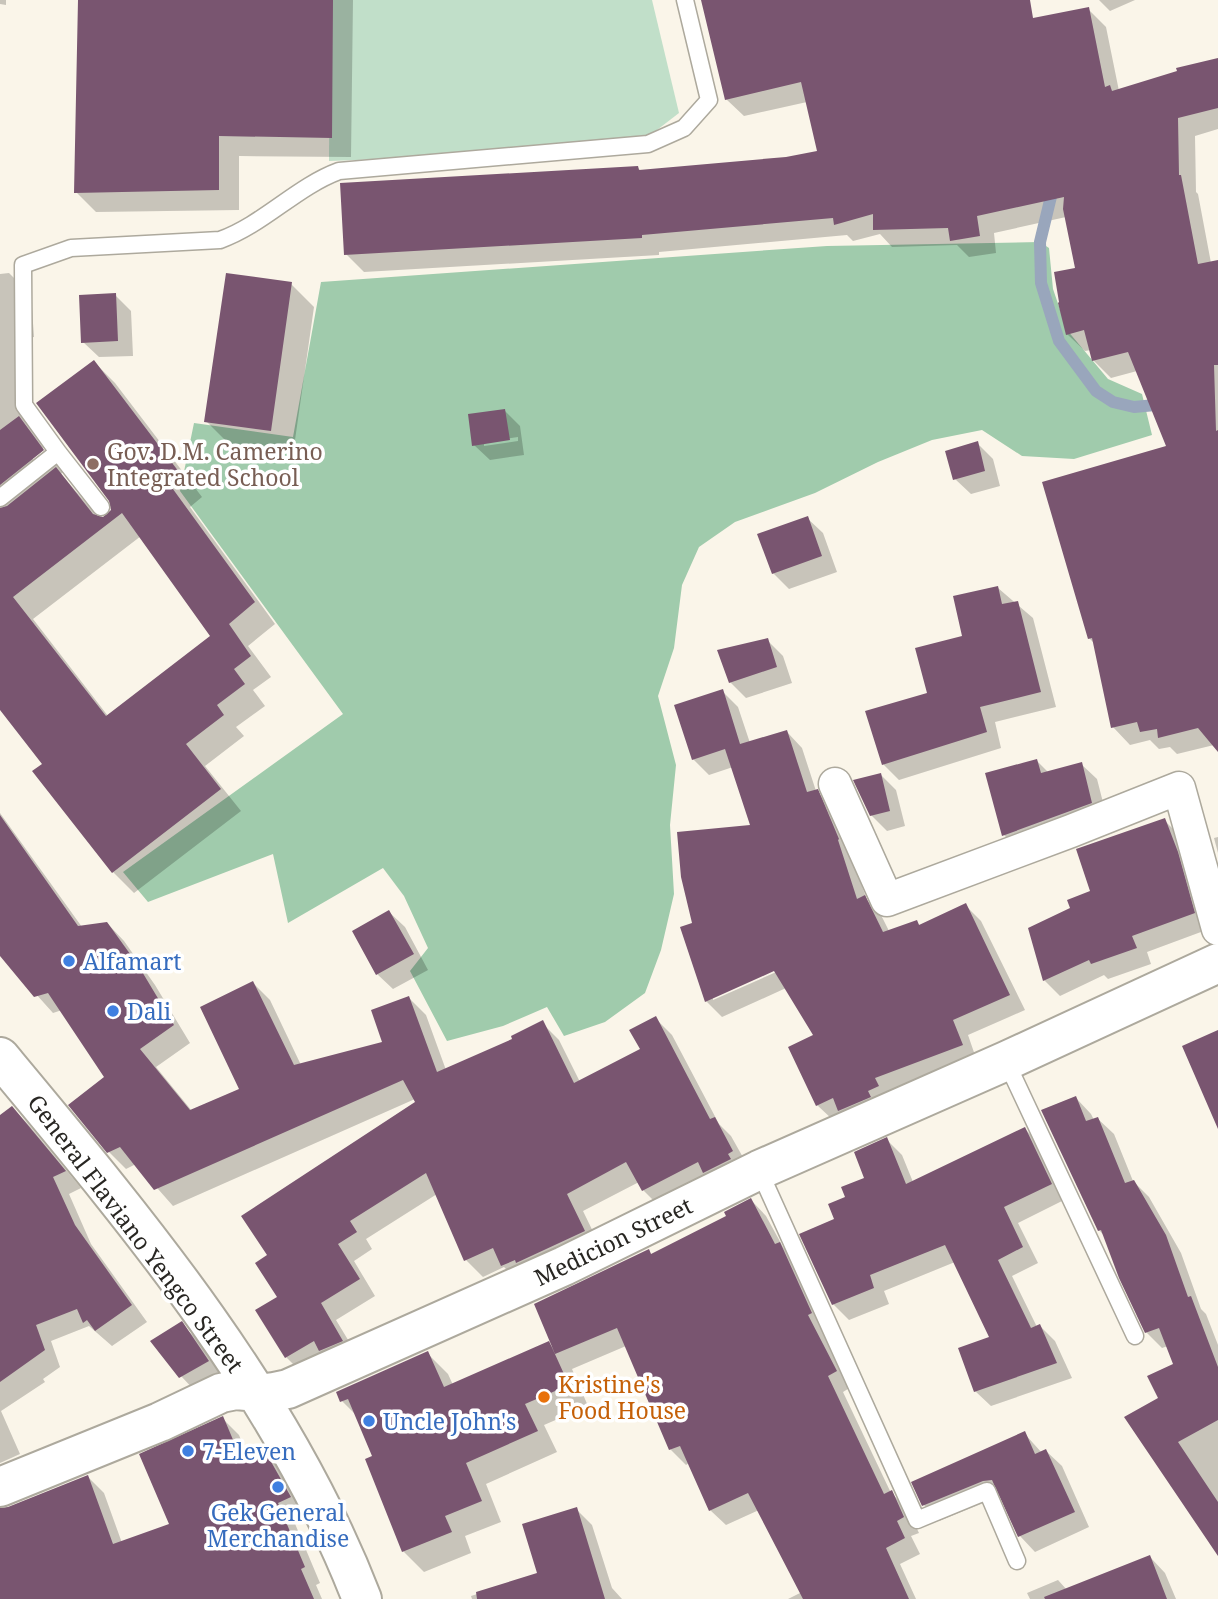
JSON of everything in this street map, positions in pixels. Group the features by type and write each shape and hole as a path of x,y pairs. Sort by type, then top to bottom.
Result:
{"street":[{"path":"835,784 887,900 1179,788 1218,929"},
{"name":"Medicion Street","path":"0,1487 105,1445 221,1393 254,1390 269,1393 288,1389 564,1266 759,1170 1006,1062 1218,963"},
{"name":"General Flaviano Yengco Street","path":"0,1057 71,1142 209,1320 306,1473 362,1599"}],"lane":[{"path":"101,508 24,404 23,265 71,248 220,240 238,233 321,177 339,171 648,144 684,128 709,100 685,0"},
{"path":"0,498 58,452"},
{"path":"1006,1062 1135,1336"},
{"path":"759,1170 917,1520 987,1491 1017,1560"}],"green space":[{"path":"330,0 652,0 679,113 631,150 329,161"},
{"path":"1040,242 1049,248 1053,289 1067,330 1108,379 1142,394 1152,435 1074,459 1022,456 982,430 932,440 878,462 815,493 735,522 699,547 682,585 674,648 658,696 676,765 670,825 674,894 661,950 645,993 605,1022 564,1036 547,1007 503,1026 447,1041 410,971 428,948 404,896 383,868 288,923 273,854 148,902 123,872 343,714 180,491 194,423 293,437 321,282 827,246"}],"building":[{"path":"78,0 333,0 332,138 219,136 219,190 74,193"},
{"path":"701,0 1030,0 1033,18 1089,7 1105,87 1110,85 1112,91 1177,71 1176,68 1218,58 1218,108 1178,118 1179,175 1198,264 1218,260 1218,365 1214,365 1216,431 1218,430 1218,752 1198,728 1158,738 1157,729 1140,732 1137,722 1111,728 1092,638 1088,639 1042,482 1166,446 1128,352 1092,361 1084,330 1066,335 1054,272 1075,268 1063,209 1064,197 977,216 980,236 950,241 948,228 873,230 873,214 834,225 833,218 642,235 642,238 344,255 340,183 638,166 639,170 786,157 817,151 801,82 725,100"},
{"path":"226,273 292,282 271,431 204,422"},
{"path":"116,293 118,341 81,343 79,295"},
{"path":"94,360 182,476 170,485 255,602 229,624 251,656 234,669 245,684 217,705 224,715 186,744 221,789 112,873 32,771 42,764 0,710 0,508 7,506 56,467 93,514 103,517 111,510 109,501 36,403","holes":["122,513 210,636 106,716 13,597"]},
{"path":"505,409 510,440 472,446 468,414"},
{"path":"19,416 44,450 0,485 0,430"},
{"path":"978,441 985,471 953,480 945,451"},
{"path":"808,516 822,556 772,574 757,534"},
{"path":"998,586 1002,604 1018,601 1041,692 980,707 987,732 882,765 865,711 927,693 915,648 962,636 953,596"},
{"path":"768,638 777,667 729,683 717,650"},
{"path":"723,689 740,744 787,730 807,792 818,789 839,839 857,899 865,895 883,932 917,920 919,925 966,903 1010,995 953,1020 963,1045 875,1078 879,1086 868,1091 871,1097 838,1111 833,1098 816,1106 788,1047 813,1035 774,971 705,1002 680,927 692,923 681,877 677,832 750,825 725,749 692,760 674,705"},
{"path":"1037,759 1041,773 1082,762 1092,803 1002,836 985,773"},
{"path":"881,773 890,811 870,816 853,780"},
{"path":"0,815 78,926 107,922 138,965 174,1025 140,1049 190,1110 239,1089 200,1007 253,981 294,1065 382,1042 371,1010 409,996 437,1072 512,1039 511,1036 543,1020 574,1083 640,1049 629,1030 656,1016 710,1119 715,1117 733,1151 728,1154 731,1159 703,1173 698,1162 642,1191 626,1162 567,1194 585,1231 516,1263 515,1260 501,1266 493,1248 464,1261 426,1173 350,1221 357,1232 338,1244 360,1279 321,1303 343,1341 319,1351 314,1341 285,1358 255,1310 277,1297 255,1263 267,1255 241,1216 415,1102 403,1080 154,1190 120,1147 107,1153 68,1105 104,1077 48,993 34,997 0,956"},
{"path":"1165,818 1178,852 1195,913 1132,936 1137,948 1091,964 1089,960 1043,981 1028,928 1070,908 1067,900 1090,891 1076,849"},
{"path":"389,910 414,954 376,975 352,931"},
{"path":"1218,1030 1218,1129 1182,1046"},
{"path":"1076,1096 1086,1121 1098,1117 1125,1183 1134,1180 1166,1235 1188,1297 1191,1296 1218,1367 1218,1420 1178,1442 1218,1502 1218,1556 1124,1417 1158,1398 1147,1376 1173,1364 1159,1328 1145,1333 1119,1278 1101,1230 1098,1231 1041,1110"},
{"path":"12,1106 66,1171 53,1177 75,1225 132,1305 95,1331 87,1320 83,1323 77,1309 36,1325 45,1350 0,1382 0,1115"},
{"path":"1025,1127 1052,1184 1004,1207 1023,1247 998,1260 1031,1328 1040,1324 1057,1363 974,1392 958,1348 989,1337 945,1245 870,1275 874,1288 832,1305 799,1234 834,1219 828,1204 845,1197 841,1187 864,1178 854,1152 887,1137 906,1184"},
{"path":"751,1198 775,1244 780,1242 812,1313 808,1315 837,1371 828,1376 884,1494 892,1490 904,1517 897,1521 905,1538 886,1548 909,1599 803,1599 748,1493 709,1511 680,1446 669,1450 617,1328 555,1354 534,1304 649,1249 651,1254 726,1216 724,1212"},
{"path":"182,1321 209,1361 179,1378 150,1341"},
{"path":"549,1341 569,1385 525,1404 538,1431 466,1463 482,1501 445,1516 452,1532 402,1552 365,1459 372,1456 348,1399 340,1402 336,1392 428,1351 444,1387"},
{"path":"223,1416 239,1454 261,1444 291,1497 278,1503 305,1567 301,1569 314,1599 0,1599 0,1508 88,1475 113,1544 169,1524 139,1454"},
{"path":"1025,1431 1035,1454 1046,1449 1075,1512 1018,1537 992,1480 983,1481 922,1506 911,1482"},
{"path":"577,1507 605,1599 477,1599 476,1592 537,1573 522,1524"},
{"path":"1150,1555 1167,1599 1044,1597"}],"waterway":[{"path":"1054,184 1040,242 1041,283 1059,341 1096,391 1113,402 1134,407 1166,404"}],"place":[{"name":"Gov. D.M. Camerino Integrated School","path":"93,464"},
{"name":"Alfamart","path":"69,961"},
{"name":"Dali","path":"113,1011"},
{"name":"Kristine's Food House","path":"544,1397"},
{"name":"Uncle John's","path":"369,1421"},
{"name":"7-Eleven","path":"188,1451"},
{"name":"Gek General Merchandise","path":"278,1487"}]}
